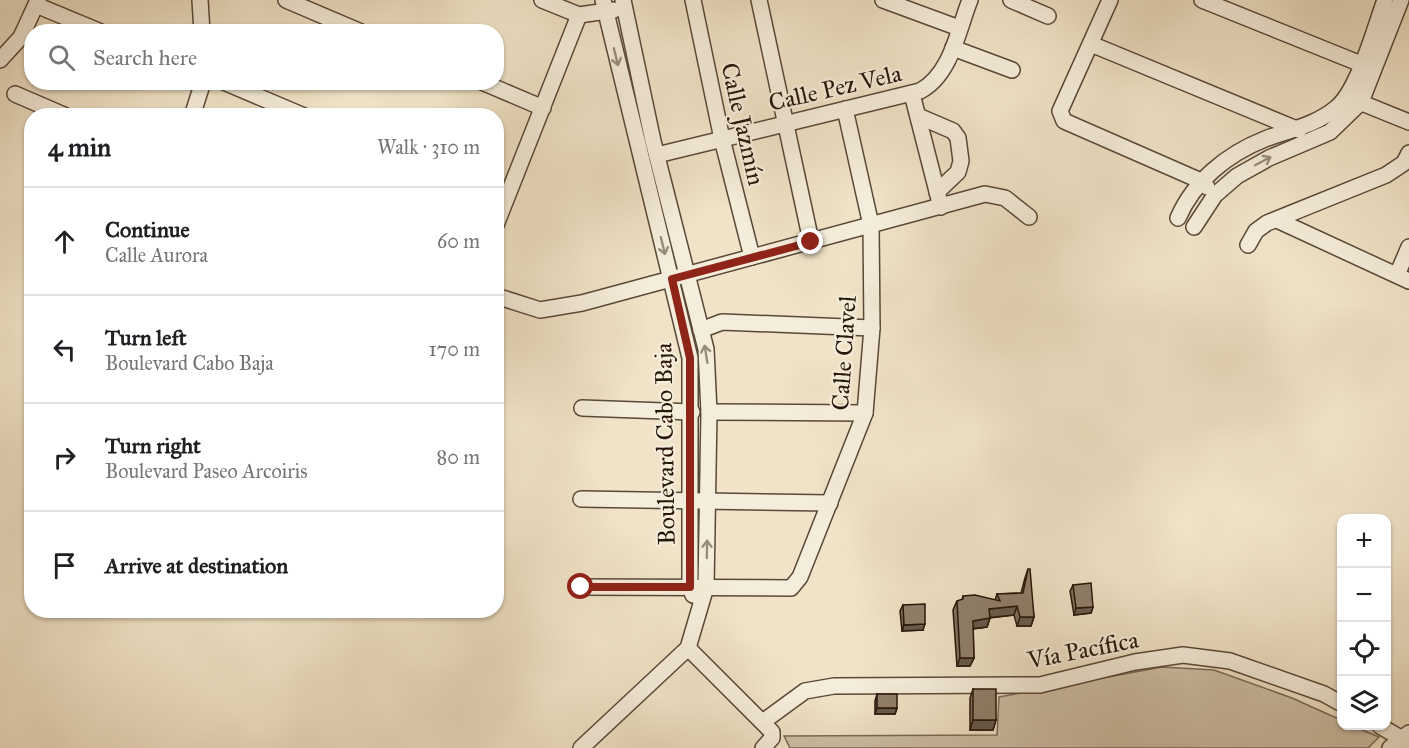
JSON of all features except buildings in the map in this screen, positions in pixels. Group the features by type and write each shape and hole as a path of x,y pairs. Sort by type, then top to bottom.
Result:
{"street":[{"path":"200,0 202,24"},
{"path":"286,0 342,24"},
{"path":"542,0 579,15 604,6 624,4"},
{"name":"Calle Jazmín","path":"693,0 722,139 753,257"},
{"path":"759,0 811,242"},
{"name":"Calle Pez Vela","path":"637,144 655,148 722,139 912,94 932,85 953,48 970,0"},
{"path":"1011,0 1048,16"},
{"path":"1110,0 1060,111 1064,121 1201,181 1215,195"},
{"path":"1202,0 1368,67"},
{"path":"1194,227 1215,195 1238,176 1269,158 1330,132 1361,102 1385,0"},
{"path":"1178,218 1201,181 1240,152 1263,140 1320,119 1338,107 1368,67 1401,0"},
{"path":"27,24 37,2 84,24"},
{"path":"892,2 959,28"},
{"name":"Boulevard Cabo Baja","path":"581,748 688,648 696,629 699,606 690,500 692,412 690,358 679,277 655,148 624,4"},
{"name":"Boulevard Cabo Baja","path":"604,6 637,144 679,277 701,330 708,362 707,501 698,587"},
{"path":"504,193 543,108 579,15"},
{"path":"0,60 21,37 24,30"},
{"path":"1091,44 1298,128 1307,142"},
{"path":"953,48 1012,70"},
{"path":"194,108 200,90"},
{"path":"243,90 285,108"},
{"path":"501,90 543,108"},
{"path":"15,94 47,108"},
{"path":"912,94 939,199"},
{"path":"1346,96 1409,122"},
{"name":"Calle Clavel","path":"698,587 790,588 800,578 865,413 872,328 871,225 845,109"},
{"path":"918,116 953,131 958,138 961,161 958,172 939,199"},
{"path":"1248,245 1256,231 1276,220 1386,175 1404,163 1409,153"},
{"path":"504,299 540,310 582,303 871,225 939,199 995,194 1005,198 1029,217"},
{"path":"1276,220 1403,278 1409,247"},
{"path":"701,330 722,322 872,328"},
{"path":"582,408 692,412"},
{"path":"709,412 865,413"},
{"path":"581,499 830,503"},
{"path":"581,587 698,587"},
{"path":"688,648 764,721 773,736 763,748"},
{"name":"Vía Pacífica","path":"764,721 805,691 834,686 1040,685 1135,662 1183,655 1230,661 1315,691 1337,702"},
{"path":"596,748 603,729"},
{"path":"1386,730 1402,741"}],"shaded area":[{"path":"1162,667 1214,670 1292,698 1337,718 1337,730 1362,730 1379,737 1368,748 790,748 784,736 997,735 999,697"}],"route":[{"path":"581,587 690,587 692,412 690,358 672,279 811,242"}]}
